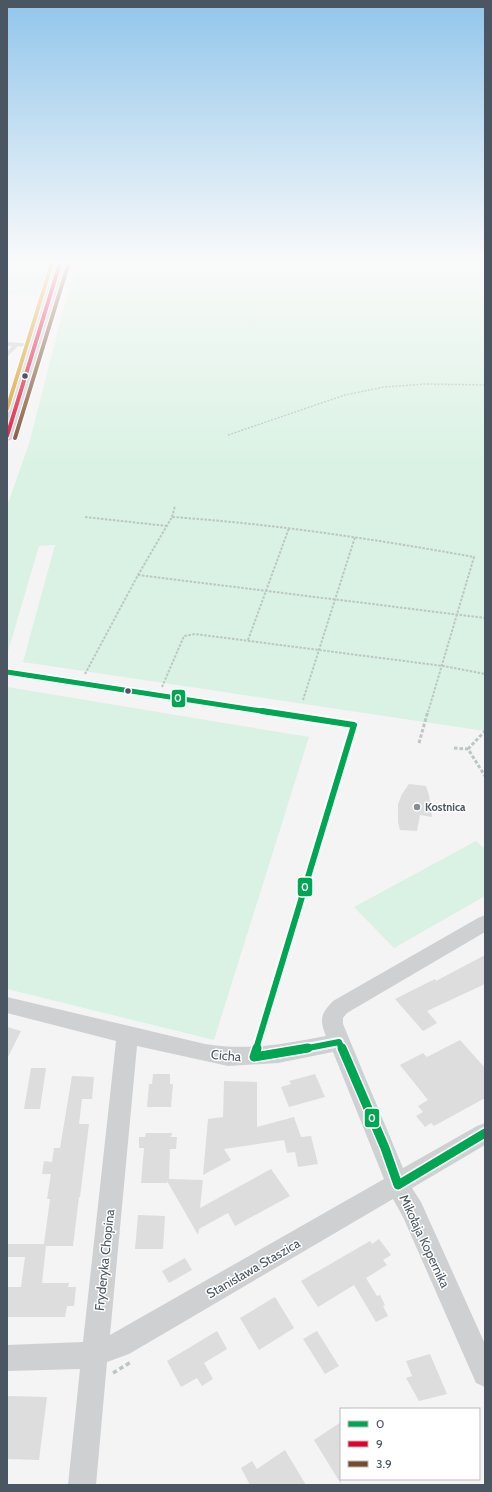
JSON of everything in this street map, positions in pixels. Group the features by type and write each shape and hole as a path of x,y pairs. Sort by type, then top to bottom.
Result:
{"main road":[{"path":"7,436 11,408 38,330"}],"street":[{"path":"339,1042 332,1024 333,1015 340,1007 485,923"},
{"name":"Cicha","path":"7,1005 126,1035 228,1057 254,1057 278,1054 339,1042"},
{"name":"Fryderyka Chopina","path":"82,1485 126,1035"},
{"name":"Mikołaja Kopernika","path":"339,1042 385,1148 398,1185 412,1210 485,1374"},
{"name":"Stanisława Staszica","path":"7,1358 70,1357 94,1354 120,1345 398,1185 485,1133"}],"lane":[{"path":"7,344 33,346"},
{"path":"7,355 16,345"},
{"path":"7,672 354,725 254,1057"}],"path":[{"path":"228,435 344,394 384,387 425,384 485,385"},
{"path":"80,683 138,575 172,517 175,506"},
{"path":"85,517 167,526"},
{"path":"172,517 289,528 474,556 459,614 419,743"},
{"path":"248,640 289,528"},
{"path":"303,700 355,537"},
{"path":"138,575 485,618"},
{"path":"158,696 184,636 195,634 443,666 485,674"},
{"path":"468,749 485,731"},
{"path":"454,748 468,749"},
{"path":"468,749 485,776"}],"green space":[{"path":"58,330 485,330 485,731 23,662 55,545 39,546 7,655 7,506 29,444"},
{"path":"7,687 309,737 214,1040 7,989"},
{"path":"476,841 485,849 485,896 394,948 354,907"}],"building":[{"name":"Kostnica","path":"409,784 426,786 429,795 432,817 420,815 417,831 400,830 398,822 398,804 402,794"},
{"path":"485,955 485,984 427,1011 437,1023 423,1031 395,999 435,979 436,981"},
{"path":"7,1027 21,1031 7,1059"},
{"path":"460,1040 485,1068 485,1098 434,1126 431,1123 425,1127 416,1116 423,1112 418,1106 428,1100 400,1065 423,1053 427,1057"},
{"path":"31,1068 46,1068 40,1109 24,1109"},
{"path":"153,1074 170,1074 170,1084 173,1084 171,1107 147,1107 149,1084 152,1084"},
{"path":"315,1074 325,1097 289,1107 281,1087 291,1084 289,1081"},
{"path":"72,1076 94,1077 92,1099 82,1099 79,1124 89,1124 73,1246 46,1246 42,1283 69,1283 68,1287 76,1287 74,1306 67,1306 65,1317 7,1317 7,1287 21,1287 25,1257 7,1257 7,1244 44,1244 50,1199 47,1199 51,1174 42,1174 44,1161 52,1162 54,1148 60,1148"},
{"path":"224,1081 257,1082 257,1127 294,1117 301,1137 311,1136 318,1164 298,1167 295,1152 287,1153 284,1140 224,1149 231,1160 203,1175 208,1119 223,1117"},
{"path":"146,1133 172,1133 171,1137 177,1137 176,1149 170,1149 169,1179 203,1180 200,1208 271,1169 290,1196 235,1226 228,1213 199,1229 198,1235 167,1181 167,1183 141,1183 144,1148 139,1148 139,1137 145,1137"},
{"path":"138,1215 165,1216 163,1249 135,1249"},
{"path":"379,1239 391,1255 383,1260 387,1265 366,1278 377,1296 380,1295 388,1316 376,1322 354,1285 318,1307 301,1281 370,1241 372,1244"},
{"path":"185,1258 192,1270 169,1283 162,1271"},
{"path":"275,1297 294,1328 259,1350 240,1318"},
{"path":"217,1331 227,1349 204,1363 213,1379 202,1386 197,1378 181,1387 167,1361"},
{"path":"317,1331 339,1366 325,1374 303,1339"},
{"path":"430,1354 447,1394 419,1401 406,1378 412,1376 406,1361"},
{"path":"7,1396 47,1397 39,1460 7,1459"},
{"path":"340,1423 341,1484 314,1440"},
{"path":"285,1450 306,1485 250,1485 241,1468 252,1461 257,1469"}],"transit line":[{"path":"7,409 32,330"},
{"name":"9","path":"7,436 40,330"},
{"name":"3.9","path":"15,438 48,330"},
{"name":"0","path":"7,672 354,725 254,1057 278,1054 339,1042 385,1148 398,1185 485,1133"}],"place":[{"name":"Kostnica","path":"417,807"}]}
